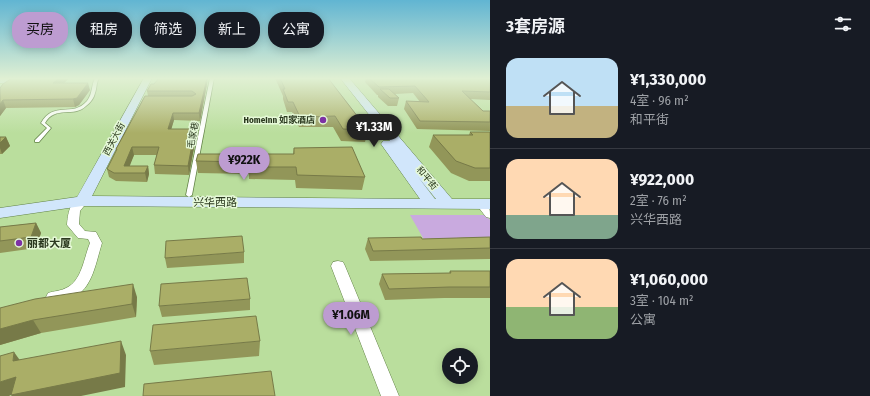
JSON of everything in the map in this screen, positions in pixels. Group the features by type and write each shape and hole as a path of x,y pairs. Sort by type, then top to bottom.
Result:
{"main road":[{"name":"西关大街","path":"84,197 140,96"},
{"name":"和平街","path":"351,96 437,200"},
{"name":"和平街","path":"358,96 437,200"},
{"path":"0,206 84,197 189,194 437,200 488,205"},
{"name":"兴华西路","path":"0,213 84,197 437,200"}],"street":[{"path":"42,299 70,293 81,283 87,274 96,242 92,235 82,235 73,224 74,210 84,197"},
{"path":"338,266 390,396"}],"lane":[{"path":"37,141 49,128 43,123 49,114 79,109 91,96"},
{"name":"毛家巷","path":"189,194 208,96"}],"shaded area":[{"path":"410,215 486,215 490,220 490,245 427,245"}],"building":[{"path":"0,96 78,96 73,99 3,100 0,104"},
{"path":"145,96 203,96 199,113 173,113 168,129 195,129 188,166 154,165 159,147 132,147 124,166 148,166 145,173 114,173 107,169 116,149"},
{"path":"286,96 342,96 368,130 343,129 335,116 300,117 293,102 288,102"},
{"path":"388,96 397,96 399,98 390,98"},
{"path":"424,96 468,96 483,111 490,111 490,122 420,121 406,101 429,102"},
{"path":"470,132 490,132 490,168 475,168 456,161 433,135 473,135"},
{"path":"0,137 6,137 0,143"},
{"path":"352,147 365,177 297,175 296,167 249,167 249,162 196,161 198,154 294,154 294,148"},
{"path":"36,223 31,237 0,241 0,227"},
{"path":"242,236 244,252 165,258 166,241"},
{"path":"421,237 422,239 490,237 490,248 373,251 368,238"},
{"path":"450,271 490,271 490,287 389,289 382,274 451,273"},
{"path":"247,278 250,299 159,306 161,284"},
{"path":"133,284 132,304 33,320 0,329 0,308 35,299"},
{"path":"256,316 260,341 150,351 153,325"},
{"path":"121,341 120,373 11,395 16,377 0,382 0,356 14,352 13,361"},
{"path":"271,371 275,396 143,396 144,384"}],"place":[{"name":"HomeInn 如家酒店","path":"323,120"},
{"name":"丽都大厦","path":"19,243"}]}
